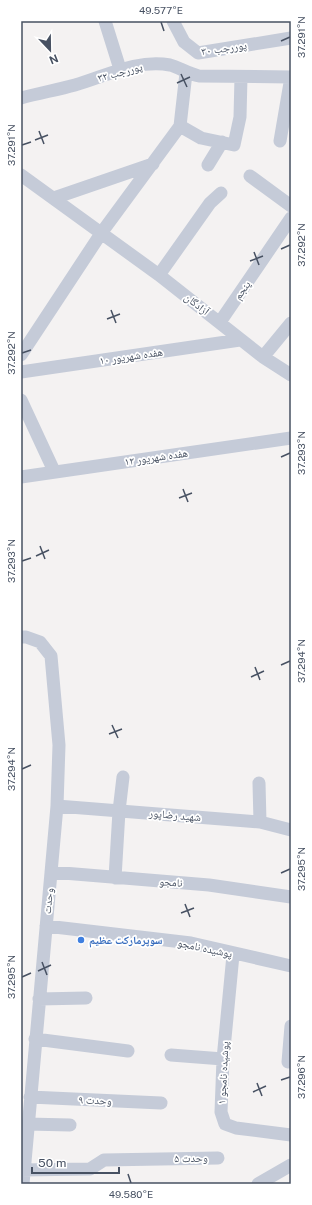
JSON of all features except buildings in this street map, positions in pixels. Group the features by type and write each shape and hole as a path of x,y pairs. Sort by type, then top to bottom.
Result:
{"street":[{"path":"105,21 120,69"},
{"name":"پوررجب ۳۰","path":"173,21 184,42 198,53 291,38"},
{"name":"پوررجب ۳۲","path":"21,98 76,85 120,69 148,64 171,65 186,73 199,76 291,77"},
{"path":"21,355 102,232 180,126 186,73"},
{"path":"208,165 228,143 240,117 241,77"},
{"path":"280,141 291,77"},
{"path":"180,126 201,138 228,143"},
{"path":"54,198 153,164"},
{"name":"آزادگان","path":"21,175 102,232 160,275 220,322 240,340 291,375"},
{"path":"250,176 291,206"},
{"path":"160,275 210,203 221,193"},
{"name":"پنجم","path":"220,322 291,218"},
{"path":"263,357 291,322"},
{"name":"هفده شهریور ۱۰","path":"21,372 240,340"},
{"path":"21,400 54,471"},
{"name":"هفده شهریور ۱۲","path":"21,477 54,471 291,438"},
{"name":"وحدت","path":"21,638 26,637 40,642 51,656 59,744 57,806 22,1170 23,1184"},
{"path":"115,878 119,811 124,777"},
{"path":"259,783 260,822"},
{"name":"شهید رضاپور","path":"57,806 260,822 291,830"},
{"name":"نامجو","path":"51,872 209,885 291,897"},
{"name":"پوشیده نامجو","path":"46,926 191,943 233,954 291,966"},
{"name":"پوشیده نامجو ۱","path":"233,954 223,1059 221,1112 225,1124 236,1128 291,1135"},
{"path":"39,999 86,998"},
{"path":"288,1062 291,1026"},
{"path":"35,1039 128,1051"},
{"path":"171,1055 223,1059"},
{"name":"وحدت ۹","path":"30,1098 161,1103"},
{"path":"27,1124 70,1125"},
{"name":"وحدت ۵","path":"22,1170 90,1170 104,1160 218,1158"},
{"path":"258,1184 291,1165"}],"place":[{"name":"سوپرمارکت عظیم","path":"81,940"}]}
